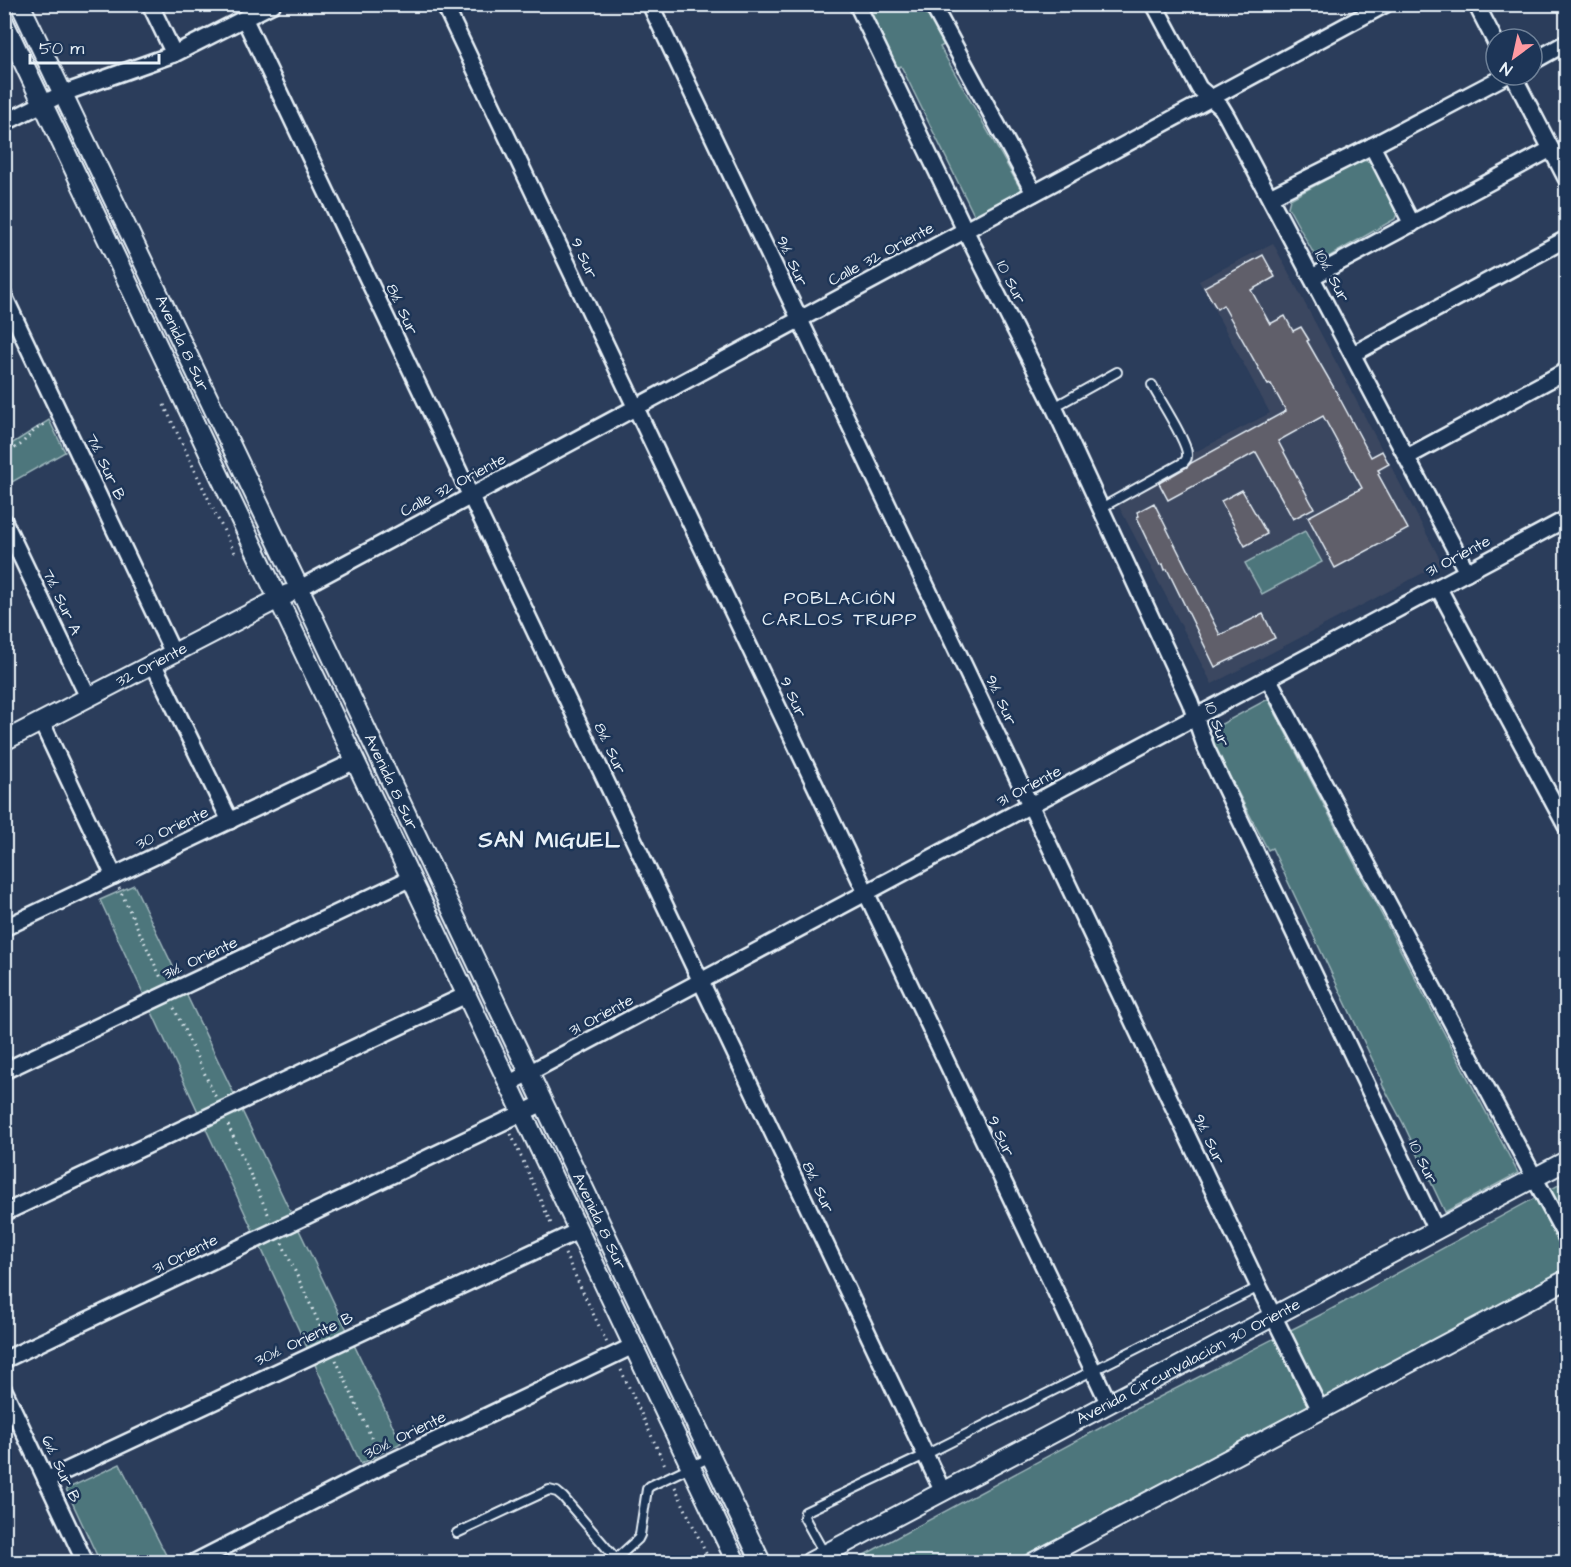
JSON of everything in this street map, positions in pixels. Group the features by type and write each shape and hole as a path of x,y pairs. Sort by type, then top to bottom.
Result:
{"street":[{"name":"Avenida 8 Sur","path":"20,4 300,588 761,1563"},
{"path":"150,4 174,54"},
{"name":"9 Sur","path":"444,4 1109,1404"},
{"name":"9½ Sur","path":"650,4 1259,1287 1320,1410"},
{"name":"10 Sur","path":"857,4 964,230 1054,407 1190,702 1206,748 1436,1230"},
{"path":"932,4 1034,193"},
{"name":"10½ Sur","path":"1154,4 1199,88 1221,107 1227,117 1467,572"},
{"name":"Calle 32 Oriente","path":"300,588 1211,98 1367,9 1386,4"},
{"path":"1476,4 1488,27"},
{"path":"4,123 64,93 174,54 245,20 268,6"},
{"name":"8½ Sur","path":"245,20 943,1492"},
{"name":"Avenida 8 Sur","path":"4,22 736,1563"},
{"path":"1544,56 1566,44"},
{"path":"1270,197 1484,87"},
{"path":"1519,87 1566,178"},
{"path":"1372,146 1412,224"},
{"path":"1312,277 1551,149"},
{"path":"1353,354 1566,239"},
{"name":"7½ Sur B","path":"4,296 174,653"},
{"path":"1407,457 1566,371"},
{"name":"31 Oriente","path":"508,1084 1566,519"},
{"name":"7½ Sur A","path":"4,521 88,697"},
{"path":"1438,587 1566,826"},
{"name":"32 Oriente","path":"5,738 300,588"},
{"path":"153,663 230,821"},
{"path":"1268,678 1566,1237"},
{"path":"41,721 114,876"},
{"name":"30 Oriente","path":"6,923 114,876 355,761"},
{"name":"31½ Oriente","path":"4,1071 411,878"},
{"path":"4,1213 466,994"},
{"name":"31 Oriente","path":"4,1360 543,1103"},
{"name":"Avenida Circunvalación 30 Oriente","path":"817,1559 1566,1161"},
{"name":"30½ Oriente B","path":"46,1480 578,1231"},
{"path":"1034,1563 1566,1281"},
{"name":"30½ Oriente","path":"195,1563 384,1465 633,1346"},
{"name":"6½ Sur B","path":"4,1390 85,1563"},
{"path":"222,1549 229,1563"}],"lane":[{"path":"1054,407 1117,372"},
{"path":"1101,508 1187,459 1184,442 1152,385"},
{"path":"817,1559 804,1517 805,1512 925,1455 1259,1287"},
{"path":"457,1533 549,1490 563,1497 618,1561 640,1535 647,1489 711,1457"}],"path":[{"path":"4,454 20,445 45,423 62,417"},
{"path":"114,876 384,1465"}],"shaded area":[{"path":"1273,243 1442,563 1212,684 1113,495 1270,413 1199,281"}],"green space":[{"path":"859,5 932,5 952,40 940,47 1024,195 977,221 901,66 894,69"},
{"path":"1362,160 1371,162 1398,211 1395,219 1323,260 1315,256 1288,207 1290,199"},
{"path":"49,420 65,452 5,486 5,448"},
{"path":"1305,531 1322,562 1262,594 1245,563"},
{"path":"1268,699 1518,1173 1445,1212 1382,1084 1272,848 1268,850 1209,737 1216,733 1214,728"},
{"path":"134,885 401,1443 361,1464 100,900"},
{"path":"1566,1181 1566,1270 1012,1562 851,1562 1128,1413 1326,1312"},
{"path":"120,1464 168,1559 162,1562 100,1562 66,1489"}],"building":[{"path":"1263,255 1275,277 1251,290 1270,324 1285,316 1293,331 1301,327 1371,457 1382,451 1389,464 1378,470 1380,473 1378,474 1408,529 1335,568 1308,517 1362,488 1323,416 1278,441 1314,508 1293,519 1256,452 1168,500 1159,483 1286,411 1271,384 1268,385 1223,305 1217,309 1204,287"},
{"path":"1242,490 1267,534 1245,546 1221,501"},
{"path":"1154,503 1220,635 1263,614 1275,638 1215,667 1167,569 1165,570 1163,564 1160,565 1137,517 1139,516 1137,512"}],"district":[{"name":"POBLACIÓN CARLOS TRUPP","path":"840,608"},
{"name":"SAN MIGUEL","path":"550,840"}]}
